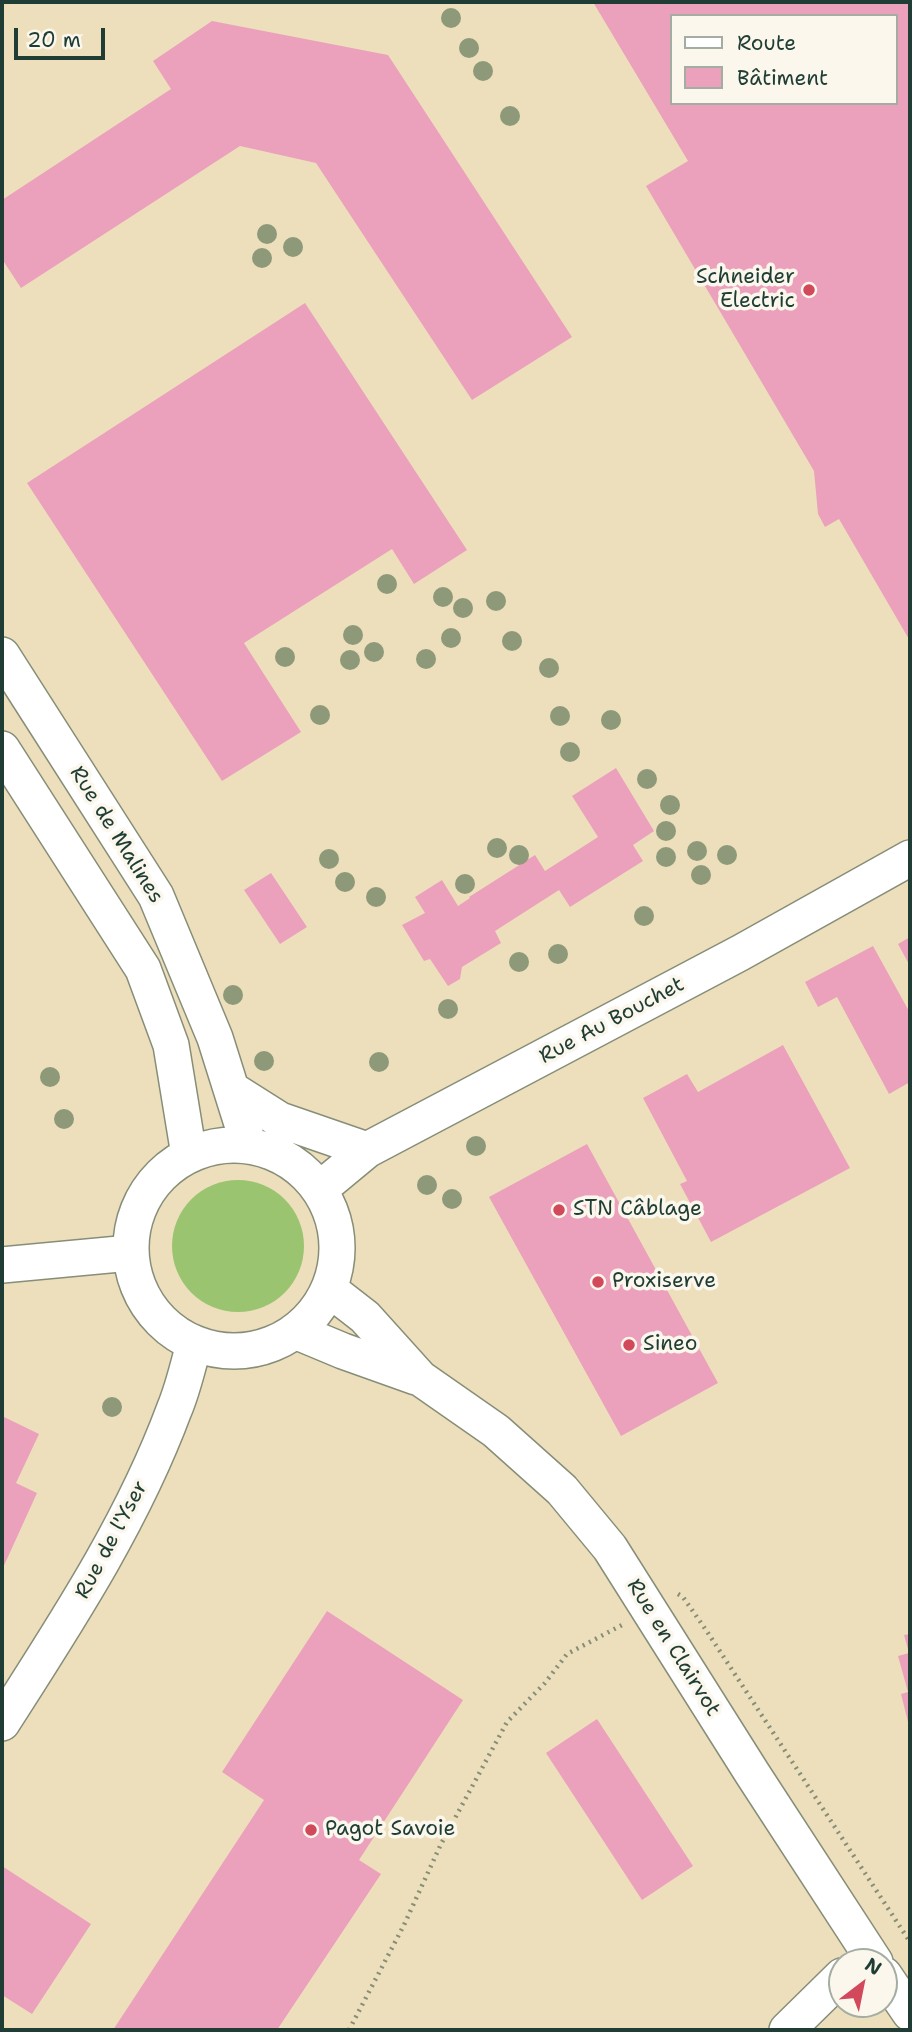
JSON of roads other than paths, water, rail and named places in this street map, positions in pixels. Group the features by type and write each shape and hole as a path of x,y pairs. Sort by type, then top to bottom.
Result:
{"street":[{"name":"Rue de Malines","path":"2,655 156,896 215,1038 249,1146"},
{"path":"2,749 143,968 171,1045 188,1155"},
{"name":"Rue Au Bouchet","path":"317,1187 332,1179 368,1150 740,953 910,858"},
{"path":"231,1089 281,1120 368,1150"},
{"path":"218,1145 249,1146 275,1153 299,1167 317,1187 331,1211 337,1238 336,1266 329,1289 315,1312 295,1331 272,1345 246,1351 220,1350 194,1344 169,1329 149,1308 136,1282 130,1253 133,1223 144,1195 164,1171 188,1155 218,1145"},
{"path":"2,1265 130,1253"},
{"name":"Rue en Clairvot","path":"329,1289 365,1317 420,1378 496,1431 562,1490 610,1548 862,1948"},
{"name":"Rue en Clairvot","path":"295,1331 420,1378"},
{"name":"Rue de l'Yser","path":"2,1723 89,1587 145,1480 175,1409 194,1344"},
{"path":"787,2030 828,1990"},
{"name":"Rue en Clairvot","path":"898,1997 910,2013"}],"place":[{"name":"Schneider Electric","path":"809,290"},
{"name":"STN Câblage","path":"559,1210"},
{"name":"Proxiserve","path":"598,1282"},
{"name":"Sineo","path":"629,1345"},
{"name":"Pagot Savoie","path":"311,1830"}]}
